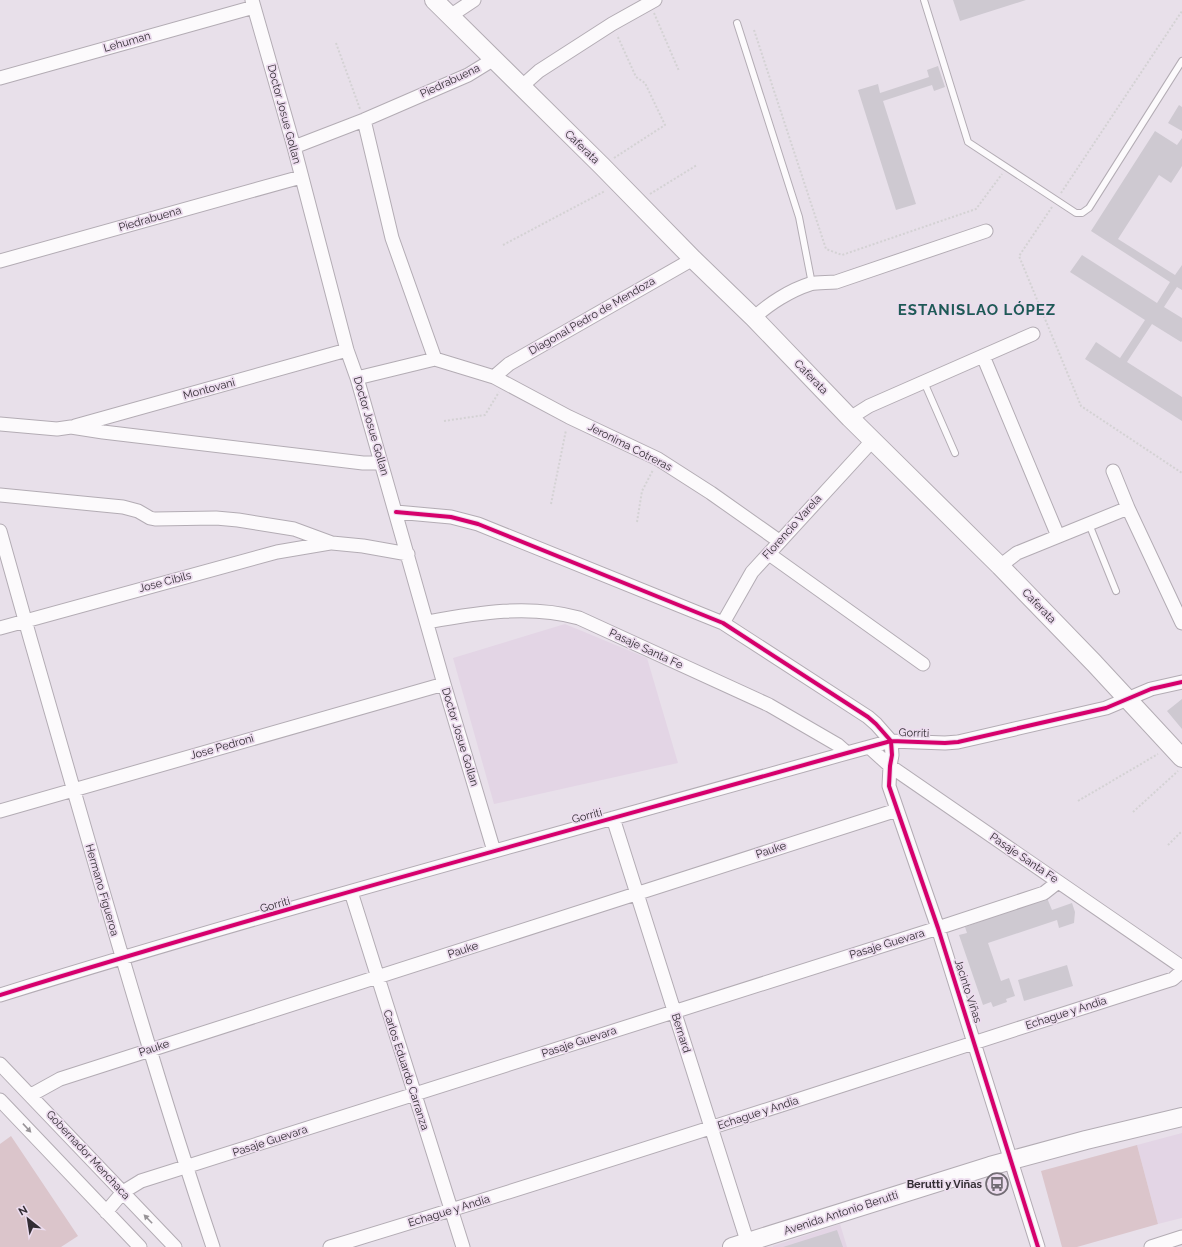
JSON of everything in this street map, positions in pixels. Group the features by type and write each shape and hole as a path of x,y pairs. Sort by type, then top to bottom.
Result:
{"street":[{"name":"Caferata","path":"434,0 602,166 693,259 754,318 850,418 1000,566 1094,663 1176,752"},
{"path":"450,16 474,0"},
{"path":"521,87 538,70 612,24 652,2"},
{"name":"Lehuman","path":"0,78 253,3"},
{"name":"Doctor Josue Gollan","path":"253,3 294,147 347,350 357,378 444,684 494,851"},
{"name":"Piedrabuena","path":"294,147 364,120 468,75 494,59"},
{"path":"364,120 392,238 435,359"},
{"name":"Piedrabuena","path":"0,261 301,177"},
{"path":"754,318 766,306 802,287 812,284 836,282 986,231"},
{"name":"Diagonal Pedro de Mendoza","path":"500,380 509,364 693,259"},
{"path":"850,418 869,406 1033,334"},
{"name":"Montovani","path":"71,426 347,350"},
{"path":"983,356 1058,536"},
{"path":"357,378 435,359 500,380"},
{"name":"Jeronima Cotreras","path":"500,380 569,417 658,460 711,493 779,541"},
{"path":"0,424 57,429 71,426 111,433 355,462 381,463"},
{"name":"Florencio Varela","path":"723,623 752,572 873,440"},
{"path":"1113,471 1128,508 1182,623"},
{"path":"0,495 123,507 138,511 150,518 155,519 216,518 238,520 294,529 332,543 363,546 408,554"},
{"path":"1000,566 1017,553 1128,508"},
{"path":"396,512 451,517 478,524 723,623 868,717 891,741"},
{"name":"Hermano Figueroa","path":"0,531 121,957 186,1167 213,1247"},
{"name":"Jose Cibils","path":"0,628 277,552 332,543"},
{"path":"769,554 922,664"},
{"name":"Pasaje Santa Fe","path":"427,622 508,610 563,613 579,618 769,705 838,745 847,753"},
{"name":"Gorriti","path":"0,995 121,957 494,851 891,741 958,742 1106,708 1151,689 1182,682"},
{"name":"Jose Pedroni","path":"0,810 444,684"},
{"name":"Jacinto Viñas","path":"891,741 892,755 889,786 938,928 975,1042 1038,1247"},
{"name":"Pasaje Santa Fe","path":"869,747 890,766 1182,967"},
{"name":"Pauke","path":"31,1095 60,1079 897,810"},
{"name":"Bernard","path":"613,818 711,1128 743,1245"},
{"name":"Pasaje Guevara","path":"106,1212 123,1192 141,1181 938,928 1044,892 1058,882"},
{"name":"Carlos Eduardo Carranza","path":"351,892 463,1247"},
{"name":"Echague y Andia","path":"330,1247 711,1128 1173,979 1182,971"},
{"name":"Gobernador Menchaca","path":"0,1064 175,1247"},
{"path":"0,1100 140,1247"},
{"name":"Avenida Antonio Berutti","path":"743,1245 1011,1160 1182,1117"},
{"path":"1151,1247 1182,1237"}],"lane":[{"path":"924,0 968,142 1076,213 1082,213 1089,208 1182,61"},
{"path":"737,23 799,217 812,284"},
{"path":"924,382 955,453"},
{"path":"1089,524 1116,591"}],"path":[{"path":"652,2 679,71"},
{"path":"1182,11 1019,256 1082,406 1182,473"},
{"path":"602,166 665,125 645,83 636,77 612,24"},
{"path":"754,30 826,249 842,255 976,209 1006,168"},
{"path":"336,43 364,120"},
{"path":"637,202 697,165"},
{"path":"503,245 619,184"},
{"path":"444,420 485,415 500,380"},
{"path":"551,504 569,417"},
{"path":"637,522 642,492 658,460"},
{"path":"1078,801 1176,752"},
{"path":"1133,812 1182,768"},
{"path":"1168,845 1182,831"}],"shaded area":[{"path":"565,624 647,658 678,763 494,804 453,658"},
{"path":"1182,1133 1182,1218 1158,1224 1137,1145"},
{"path":"11,1136 78,1236 61,1247 0,1247 0,1144"},
{"path":"1137,1145 1158,1224 1077,1247 1062,1247 1041,1171"},
{"path":"840,1224 847,1247 773,1247 773,1246"}],"building":[{"path":"953,0 1026,0 960,21"},
{"path":"938,66 945,87 934,91 932,85 883,101 916,204 896,210 858,90 878,84 880,93 929,77 927,70"},
{"path":"1179,105 1182,107 1182,131 1168,123"},
{"path":"1155,131 1177,145 1182,138 1182,166 1171,183 1159,175 1118,239 1175,275 1182,265 1182,290 1177,287 1164,307 1182,318 1182,341 1181,342 1152,324 1127,362 1182,397 1182,421 1085,359 1096,342 1120,358 1145,320 1070,272 1082,255 1157,303 1170,282 1091,231"},
{"path":"1182,699 1182,729 1167,711"},
{"path":"1047,898 1052,910 1072,903 1075,912 1074,923 1059,928 1057,920 988,943 1001,981 1009,978 1015,996 1006,999 1007,1002 993,1007 991,1002 983,1005 959,935 967,933 965,927"},
{"path":"1067,965 1073,986 1024,1001 1018,980"},
{"path":"837,1230 843,1247 783,1247"}],"cycle path":[{"path":"396,512 451,517 478,524 723,623 868,717 891,741 892,755 889,786 938,928 1038,1247"},
{"path":"0,995 317,901 891,741 958,742 1106,708 1151,689 1182,682"}],"place":[{"name":"Berutti y Viñas","path":"997,1184"}],"district":[{"name":"ESTANISLAO LÓPEZ","path":"977,310"}]}
